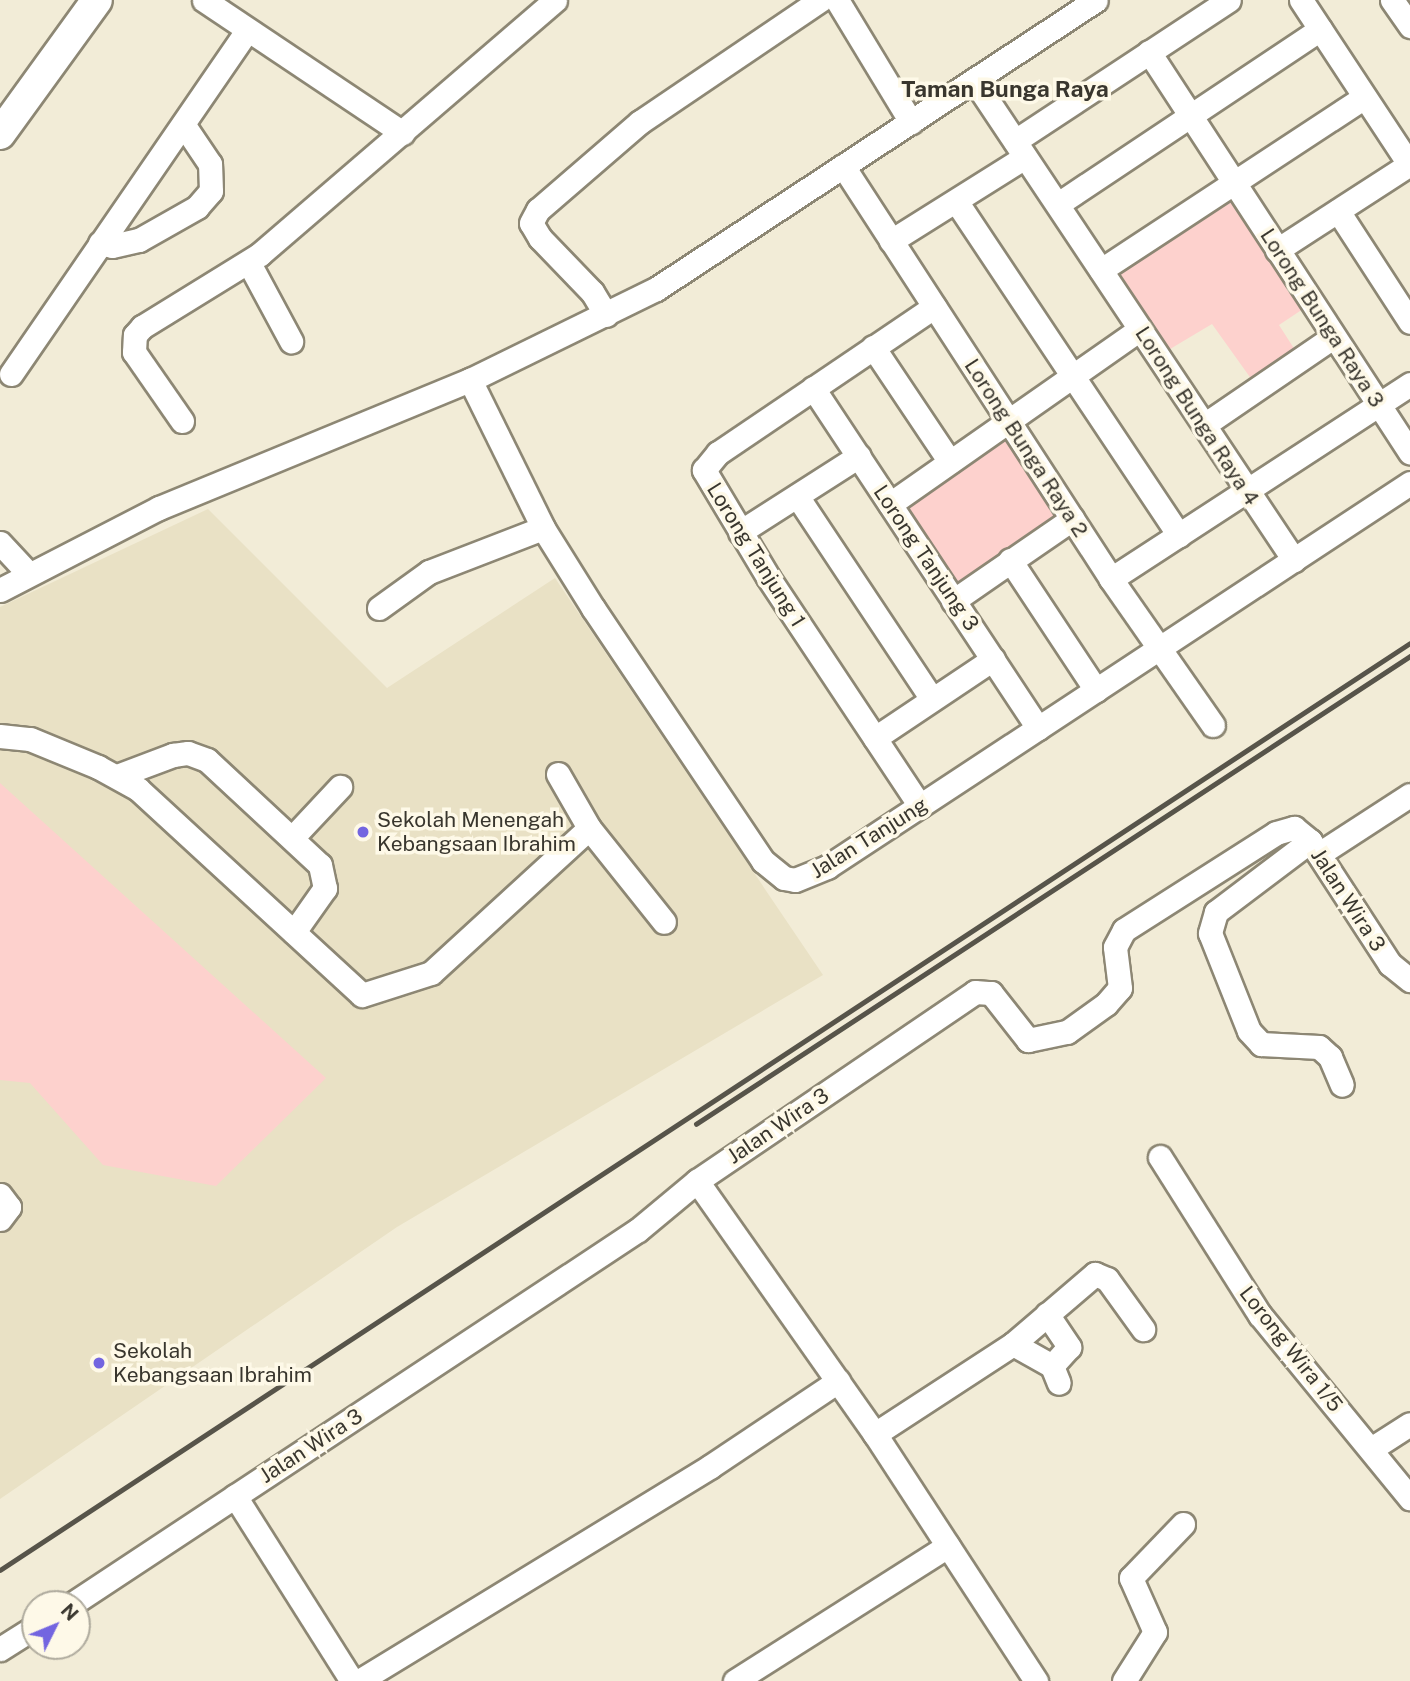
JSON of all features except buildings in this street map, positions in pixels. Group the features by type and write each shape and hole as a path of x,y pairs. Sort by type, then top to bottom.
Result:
{"main road":[{"path":"0,134 89,3"}],"street":[{"path":"204,0 402,133"},
{"path":"182,421 134,352 135,335 248,263 555,0"},
{"path":"606,315 592,292 540,238 531,223 538,209 640,122 820,0"},
{"path":"837,0 911,122"},
{"path":"0,590 28,573 159,508 470,380 606,315 686,272 1096,0"},
{"path":"891,241 956,201 1149,52 1228,0"},
{"path":"1277,250 1409,161 1301,0"},
{"path":"1392,0 1410,26"},
{"path":"1058,204 1320,29"},
{"path":"11,373 247,30"},
{"name":"Lorong Bunga Raya 3","path":"1149,52 1410,453"},
{"name":"Lorong Bunga Raya 4","path":"974,80 1294,560"},
{"path":"1101,270 1364,97"},
{"path":"100,243 112,246 138,240 197,206 211,191 210,164 183,124"},
{"name":"Lorong Bunga Raya 2","path":"843,166 1111,579 1213,725"},
{"path":"956,201 1179,535"},
{"path":"1338,211 1410,322"},
{"path":"248,263 291,341"},
{"name":"Lorong Tanjung 1","path":"920,806 706,477 707,463 934,307"},
{"path":"890,504 1140,329"},
{"path":"1204,425 1333,337"},
{"path":"873,347 950,462"},
{"name":"Jalan Tanjung","path":"470,380 543,528 709,781 772,870 785,878 806,878 920,806 1410,483"},
{"path":"1111,579 1410,384"},
{"name":"Lorong Tanjung 3","path":"813,388 1038,728"},
{"path":"740,531 859,456"},
{"path":"797,496 932,699"},
{"path":"954,601 1072,519"},
{"path":"379,608 429,572 543,528"},
{"path":"0,543 28,573"},
{"path":"1010,560 1096,690"},
{"path":"875,738 993,659"},
{"path":"0,736 30,739 117,776 164,811 358,993 373,994 430,973 589,828"},
{"path":"117,776 188,753 207,760 293,837 325,875 316,905 294,932"},
{"path":"558,774 589,828 664,922"},
{"path":"293,837 340,788"},
{"path":"1342,1085 1329,1056 1319,1047 1261,1044 1250,1031 1210,933 1216,912 1314,847 1410,795"},
{"name":"Jalan Wira 3","path":"91,1591 638,1230 697,1181 980,990 991,993 1028,1040 1067,1032 1106,1004 1120,988 1115,947 1124,930 1276,833 1294,828 1314,847 1390,964 1410,980"},
{"name":"Lorong Wira 1/5","path":"1160,1157 1260,1315 1410,1498"},
{"path":"697,1181 875,1434 1036,1681"},
{"path":"0,1195 9,1208 0,1219"},
{"path":"875,1434 1013,1344 1088,1277 1101,1274 1143,1329"},
{"path":"1013,1344 1055,1374 1069,1347 1047,1314"},
{"path":"359,1681 712,1466 838,1381"},
{"path":"1371,1449 1410,1424"},
{"path":"235,1496 352,1681"},
{"path":"1124,1681 1155,1632 1131,1578 1182,1524"},
{"path":"735,1681 948,1546"},
{"path":"0,1650 21,1636"}],"shaded area":[{"path":"1225,201 1233,202 1303,309 1279,325 1295,350 1252,380 1212,324 1165,352 1118,281 1118,269"},
{"path":"1007,432 1063,518 955,589 899,502"},
{"name":"Sekolah Menengah Kebangsaan Ibrahim","path":"208,509 387,688 555,578 823,975 397,1227 0,1499 0,607"},
{"path":"0,783 326,1078 216,1186 103,1165 30,1083 0,1080"}],"railway":[{"path":"0,1570 1410,643"},
{"path":"696,1124 1410,656"}],"place":[{"name":"Sekolah Menengah Kebangsaan Ibrahim","path":"363,832"},
{"name":"Sekolah Kebangsaan Ibrahim","path":"99,1363"}],"district":[{"name":"Taman Bunga Raya","path":"1005,89"}]}
